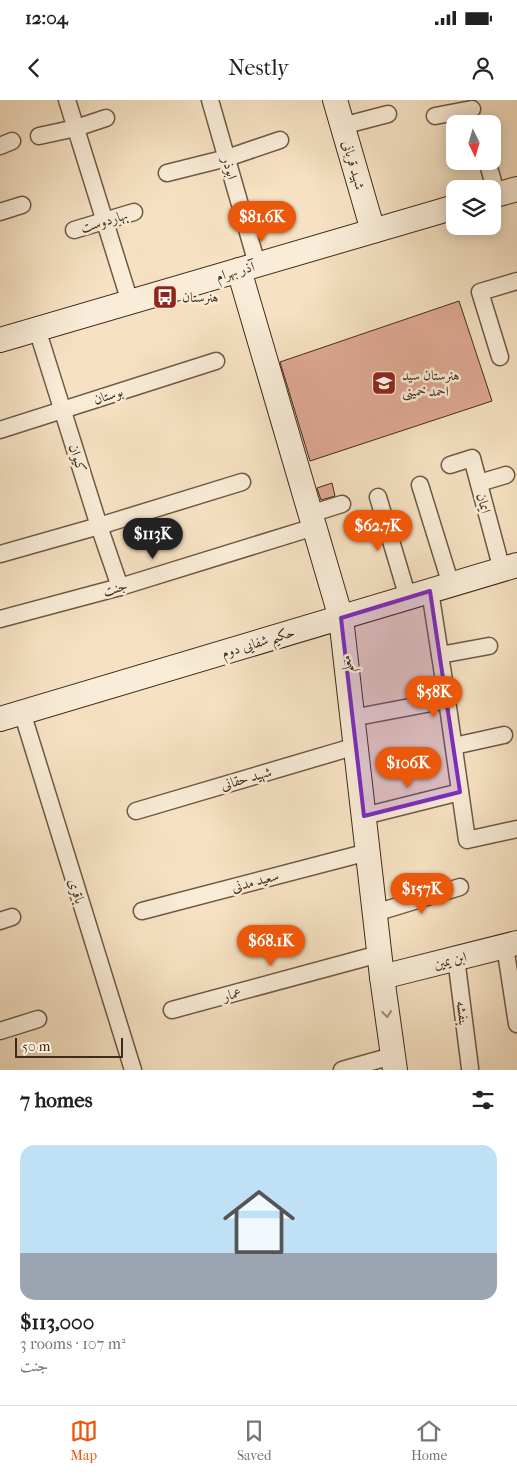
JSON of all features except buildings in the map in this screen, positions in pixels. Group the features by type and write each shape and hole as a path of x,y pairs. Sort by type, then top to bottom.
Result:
{"street":[{"path":"68,100 130,302"},
{"name":"ابوذر","path":"210,100 227,158 248,267"},
{"name":"شهید قربانی","path":"334,100 373,231"},
{"path":"435,116 472,111"},
{"path":"342,126 388,114"},
{"path":"39,136 76,128 106,118"},
{"path":"167,173 227,158 280,140"},
{"path":"491,170 502,193"},
{"path":"0,212 22,205"},
{"name":"آذر بهرام","path":"0,340 446,210"},
{"name":"بهاردوست","path":"74,230 134,212"},
{"name":"معلم","path":"248,267 312,521 341,618 393,1063"},
{"path":"500,357 480,292 517,281"},
{"name":"کیوان","path":"37,330 120,587"},
{"name":"بوستان","path":"0,430 216,361"},
{"name":"ایمان","path":"450,465 472,458 479,483 510,567"},
{"path":"479,483 506,475"},
{"path":"0,554 242,482"},
{"path":"420,485 429,591 448,700 467,840 517,829"},
{"path":"378,497 429,591"},
{"name":"جنت","path":"0,619 120,587 312,521 342,504"},
{"name":"حکیم شفایی دوم","path":"11,715 510,567"},
{"path":"440,655 489,646"},
{"path":"352,718 448,700"},
{"name":"باقری","path":"11,715 133,1070"},
{"path":"454,746 504,735"},
{"name":"شهید حقانی","path":"136,810 356,746"},
{"path":"364,816 460,792"},
{"name":"سعید مدنی","path":"142,911 368,852"},
{"path":"375,913 460,887"},
{"path":"511,944 517,1024"},
{"name":"ابن یمین","path":"382,977 511,944"},
{"name":"عمار","path":"172,1010 379,954"},
{"name":"بنفشه","path":"456,958 470,1068"},
{"path":"0,1031 38,1019"},
{"path":"342,1070 393,1063"}],"highlighted area":[{"path":"430,591 460,792 364,816 341,618"}],"place":[{"name":"هنرستان","path":"165,297"},
{"name":"هنرستان سید احمد خمینی","path":"384,383"}]}
